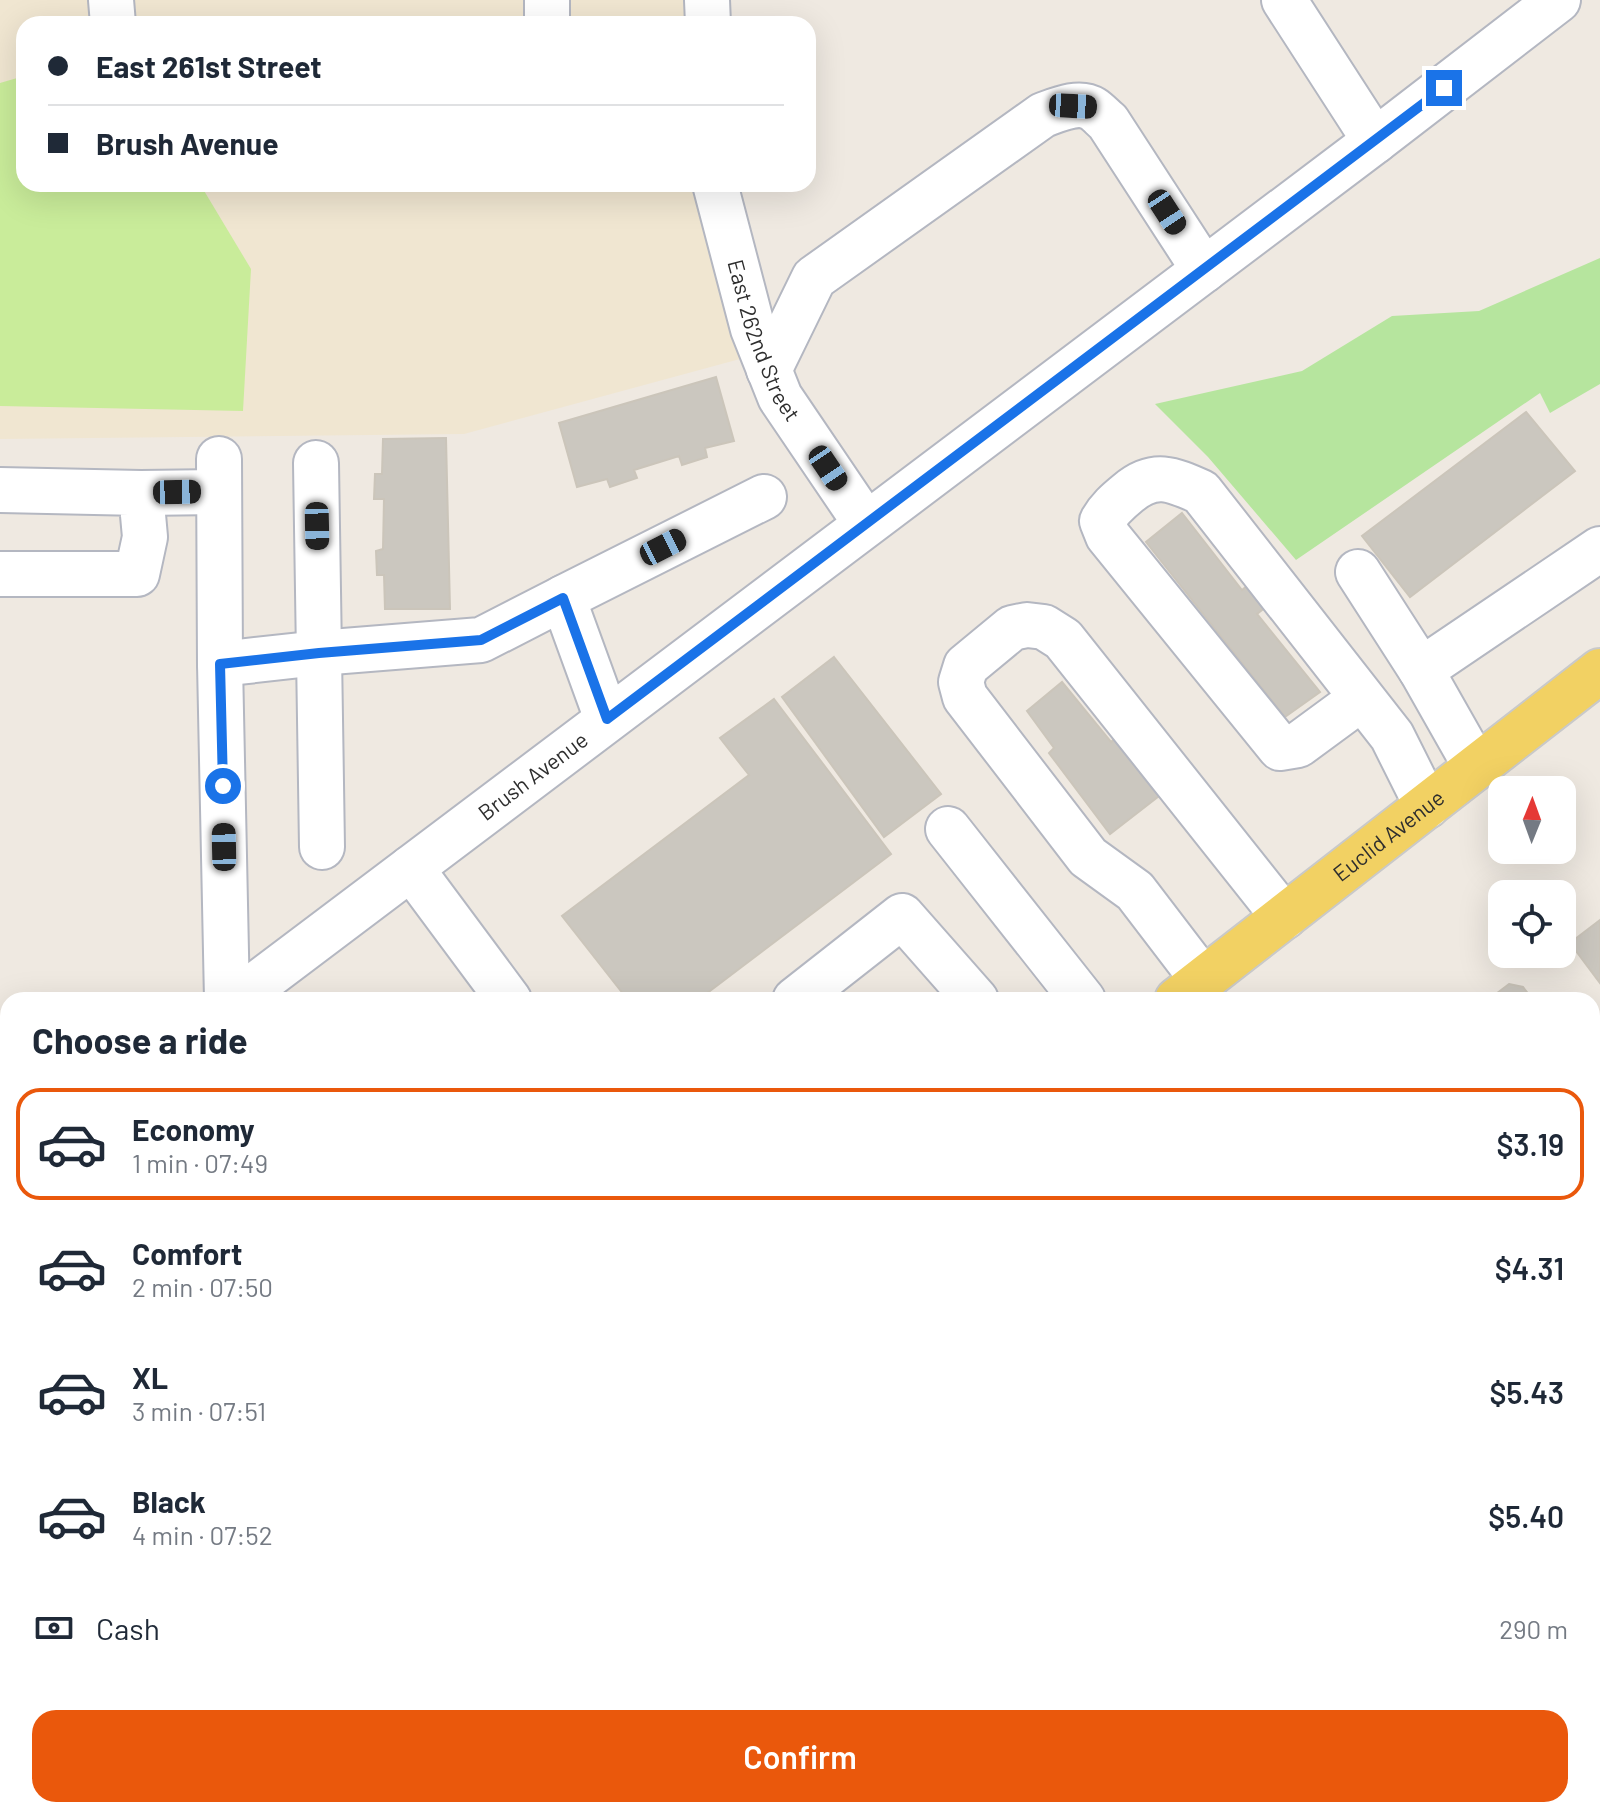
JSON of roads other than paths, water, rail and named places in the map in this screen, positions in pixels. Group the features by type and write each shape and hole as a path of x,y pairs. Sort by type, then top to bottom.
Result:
{"main road":[{"name":"Euclid Avenue","path":"1190,990 1600,671"}],"street":[{"path":"1284,0 1375,141"},
{"name":"Brush Avenue","path":"247,992 1558,0"},
{"path":"769,370 814,278 1043,115 1073,106 1091,107 1108,122 1204,270"},
{"name":"East 262nd Street","path":"717,192 753,329 780,397 866,524"},
{"path":"316,463 322,847"},
{"path":"0,490 141,493 219,475 227,992"},
{"path":"1362,698 1298,745 1280,748 1108,536 1102,521 1109,508 1141,482 1159,478 1180,482 1201,492 1392,736 1427,806"},
{"path":"0,574 137,574 145,537 141,493"},
{"path":"220,664 481,640 764,497"},
{"path":"1421,670 1600,549"},
{"path":"1358,572 1421,670 1476,767"},
{"path":"563,598 607,719"},
{"path":"1190,990 1135,891 1088,857 965,697 961,682 966,666 1012,628 1027,625 1044,627 1063,639 1284,917"},
{"path":"948,829 1077,992"},
{"path":"411,868 503,992"},
{"path":"805,992 902,916 960,992"}]}
